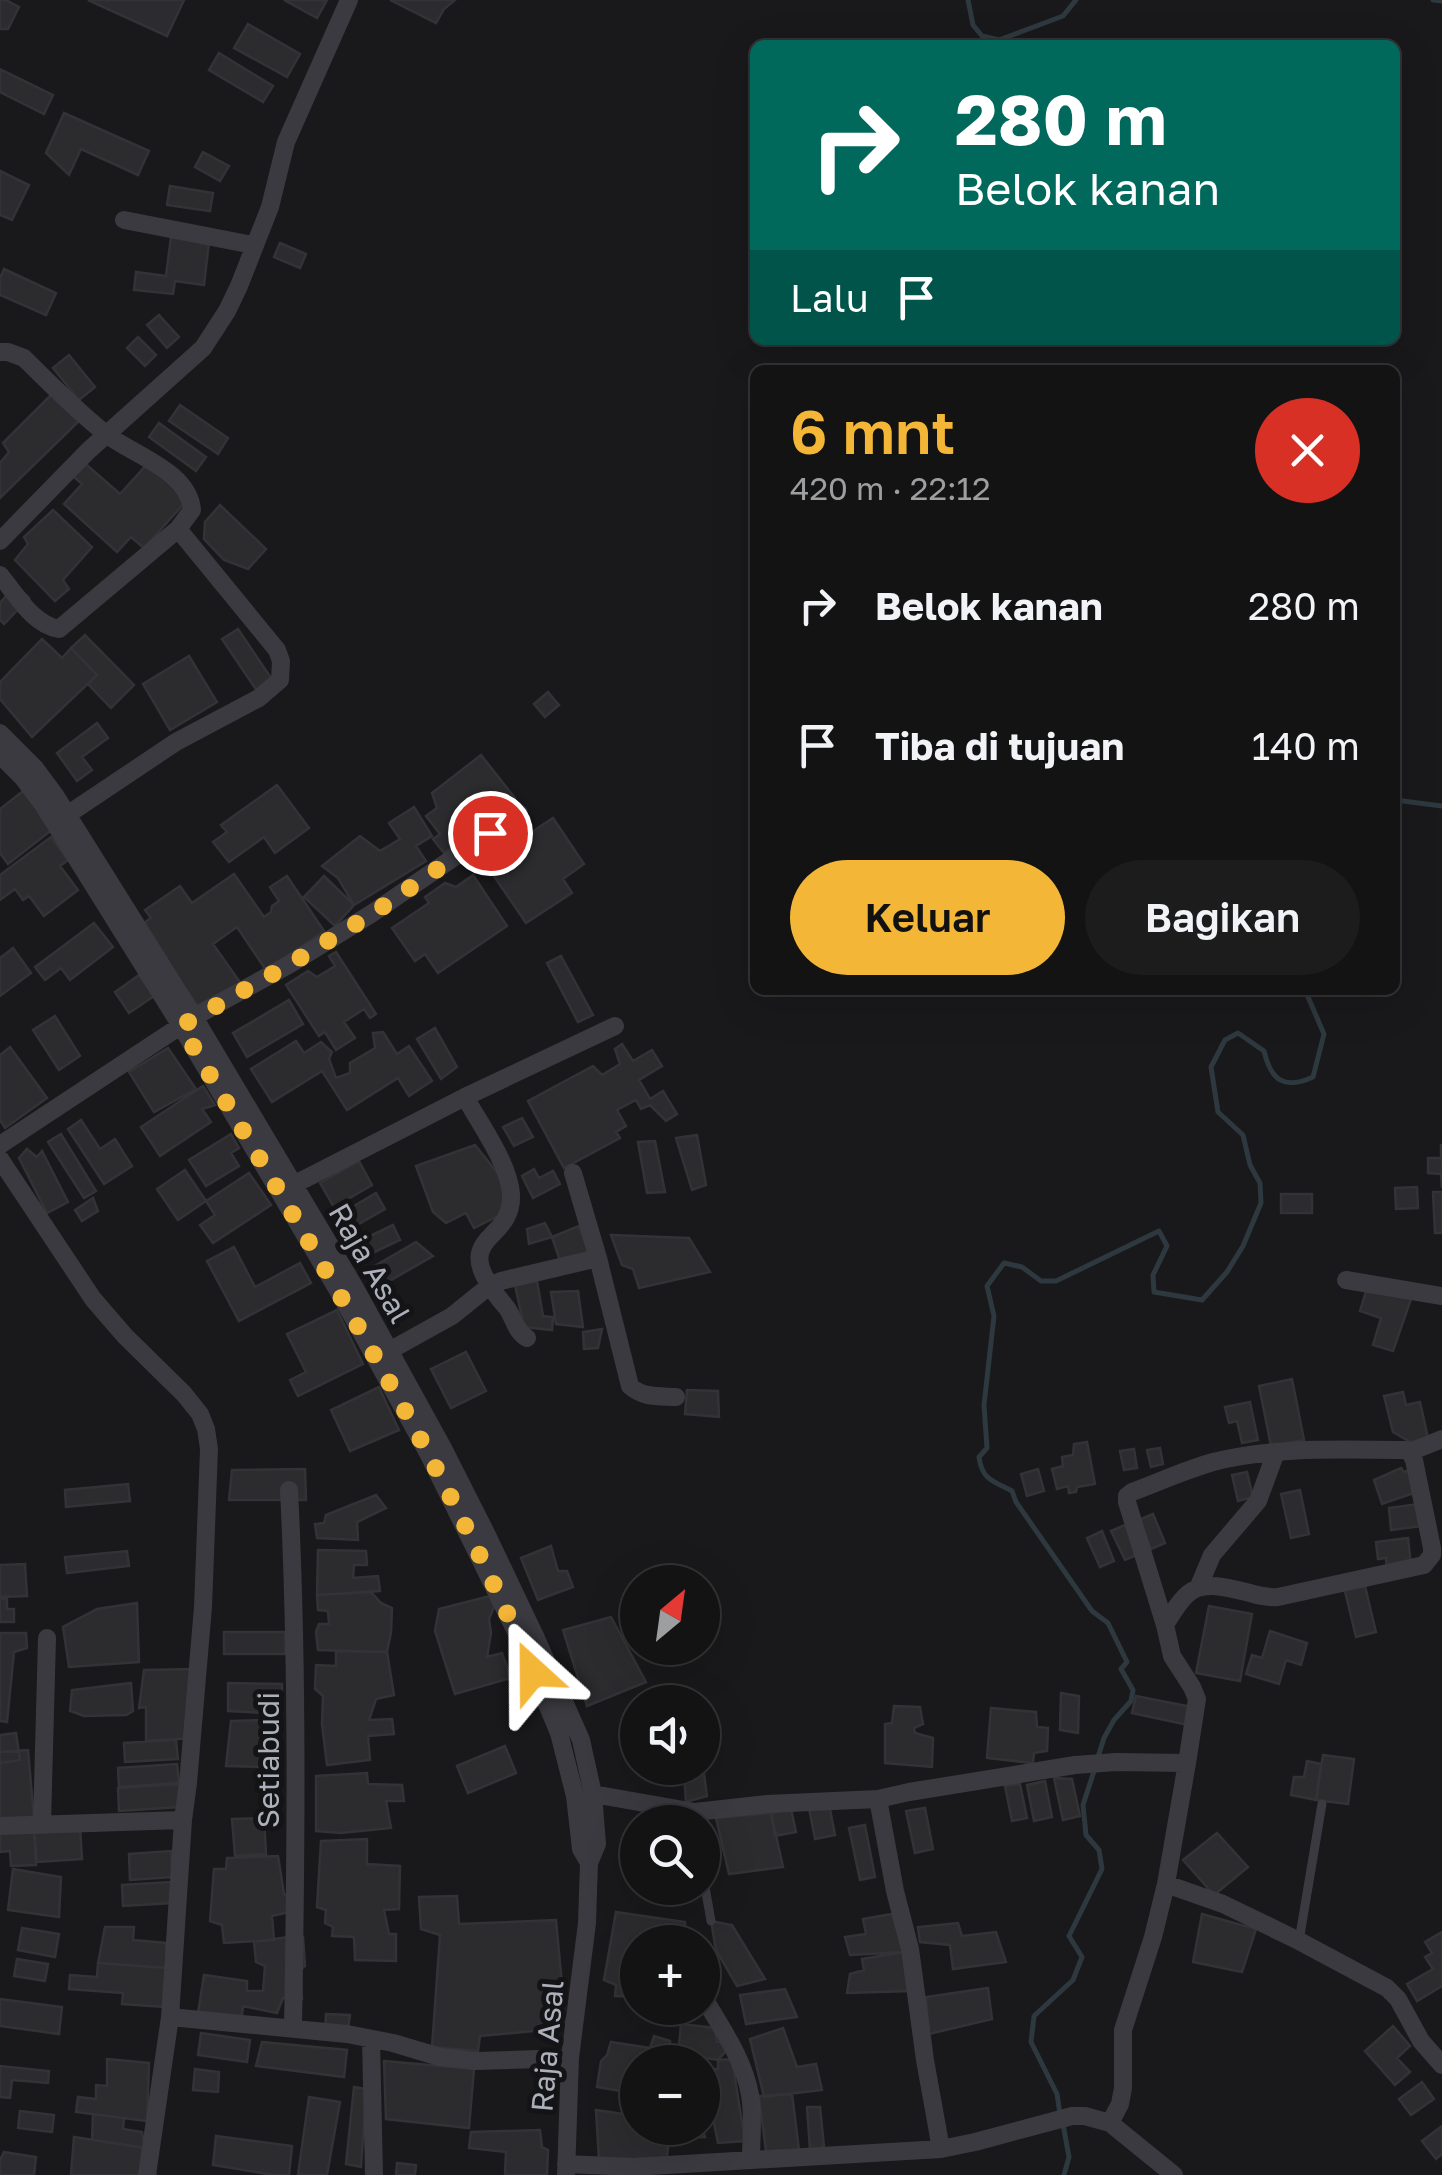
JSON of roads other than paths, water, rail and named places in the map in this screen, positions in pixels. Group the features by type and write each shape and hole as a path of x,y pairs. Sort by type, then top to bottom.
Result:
{"street":[{"path":"0,541 106,434 202,348 215,331 233,298 270,207 286,142 349,0"},
{"path":"124,220 253,245"},
{"path":"0,352 24,358 106,434 171,474 191,498 192,510 178,529 60,629 36,619 0,575"},
{"path":"67,815 176,742 259,698 280,680 282,661 277,650 178,529"},
{"name":"Raja Asal","path":"0,733 35,768 67,815 340,1294 443,1448 535,1636 580,1740 592,1794 596,1844 589,1863 588,1923 570,2058 566,2170"},
{"name":"Raja Asal","path":"0,755 33,790 293,1185 382,1355 528,1660 564,1748 582,1849 589,1863"},
{"path":"0,1146 187,1021 355,924 519,813"},
{"path":"293,1185 615,1026"},
{"path":"465,1097 506,1173 511,1191 509,1213 481,1246 479,1263 488,1287 527,1338"},
{"path":"0,1159 94,1299 200,1414 210,1448 203,1607 170,2018 147,2175"},
{"path":"572,1174 630,1386 649,1396 676,1397"},
{"path":"382,1355 452,1316 488,1287 598,1258"},
{"path":"1346,1280 1442,1296"},
{"path":"1410,1452 1442,1438"},
{"path":"1165,1624 1184,1596 1199,1586 1212,1555 1258,1501 1276,1452"},
{"path":"1110,2123 1123,2088 1123,2030 1166,1884 1197,1700 1172,1656 1128,1496 1212,1463 1276,1452 1410,1452 1432,1548 1424,1565 1270,1598 1226,1587 1199,1586"},
{"name":"Setiabudi","path":"289,1490 295,1629 292,2029"},
{"path":"42,1824 48,1638"},
{"path":"720,1813 767,1804 878,1799 1075,1765 1186,1763"},
{"path":"592,1794 642,1805"},
{"path":"878,1799 910,1949 941,2149"},
{"path":"0,1826 183,1820"},
{"path":"1166,1884 1223,1904 1300,1940 1387,1988 1398,1999 1421,2041 1442,2065"},
{"path":"170,2018 347,2034 440,2057 476,2061 570,2058"},
{"path":"719,2025 741,2064 747,2084 752,2106 751,2159"},
{"path":"371,2039 374,2175"},
{"path":"566,2170 941,2149 1085,2116 1110,2123 1174,2175"}],"lane":[{"path":"1300,1940 1322,1804"},
{"path":"708,1905 711,1921"}],"waterway":[{"path":"968,0 973,25 982,36 999,40 1063,16 1076,0"},
{"path":"1433,0 1442,1"},
{"path":"1400,801 1442,806"},
{"path":"1098,1757 1114,1720 1131,1701 1133,1690 1121,1669 1127,1662 1108,1623 1092,1611 1012,1491 983,1471 979,1457 987,1448 984,1405 994,1316 987,1286 1004,1263 1022,1267 1041,1281 1056,1281 1159,1231 1167,1246 1153,1275 1154,1292 1202,1300 1243,1246 1261,1203 1260,1183 1250,1165 1243,1135 1218,1112 1211,1067 1225,1040 1238,1033 1264,1051 1271,1070 1281,1080 1295,1083 1313,1077 1324,1034 1307,995"},
{"path":"1060,2114 1057,2094 1031,2042 1034,2016 1073,1980 1082,1957 1069,1936 1102,1869 1099,1850 1086,1835 1083,1805 1095,1768"},
{"path":"1063,2124 1069,2157 1064,2175"}]}
